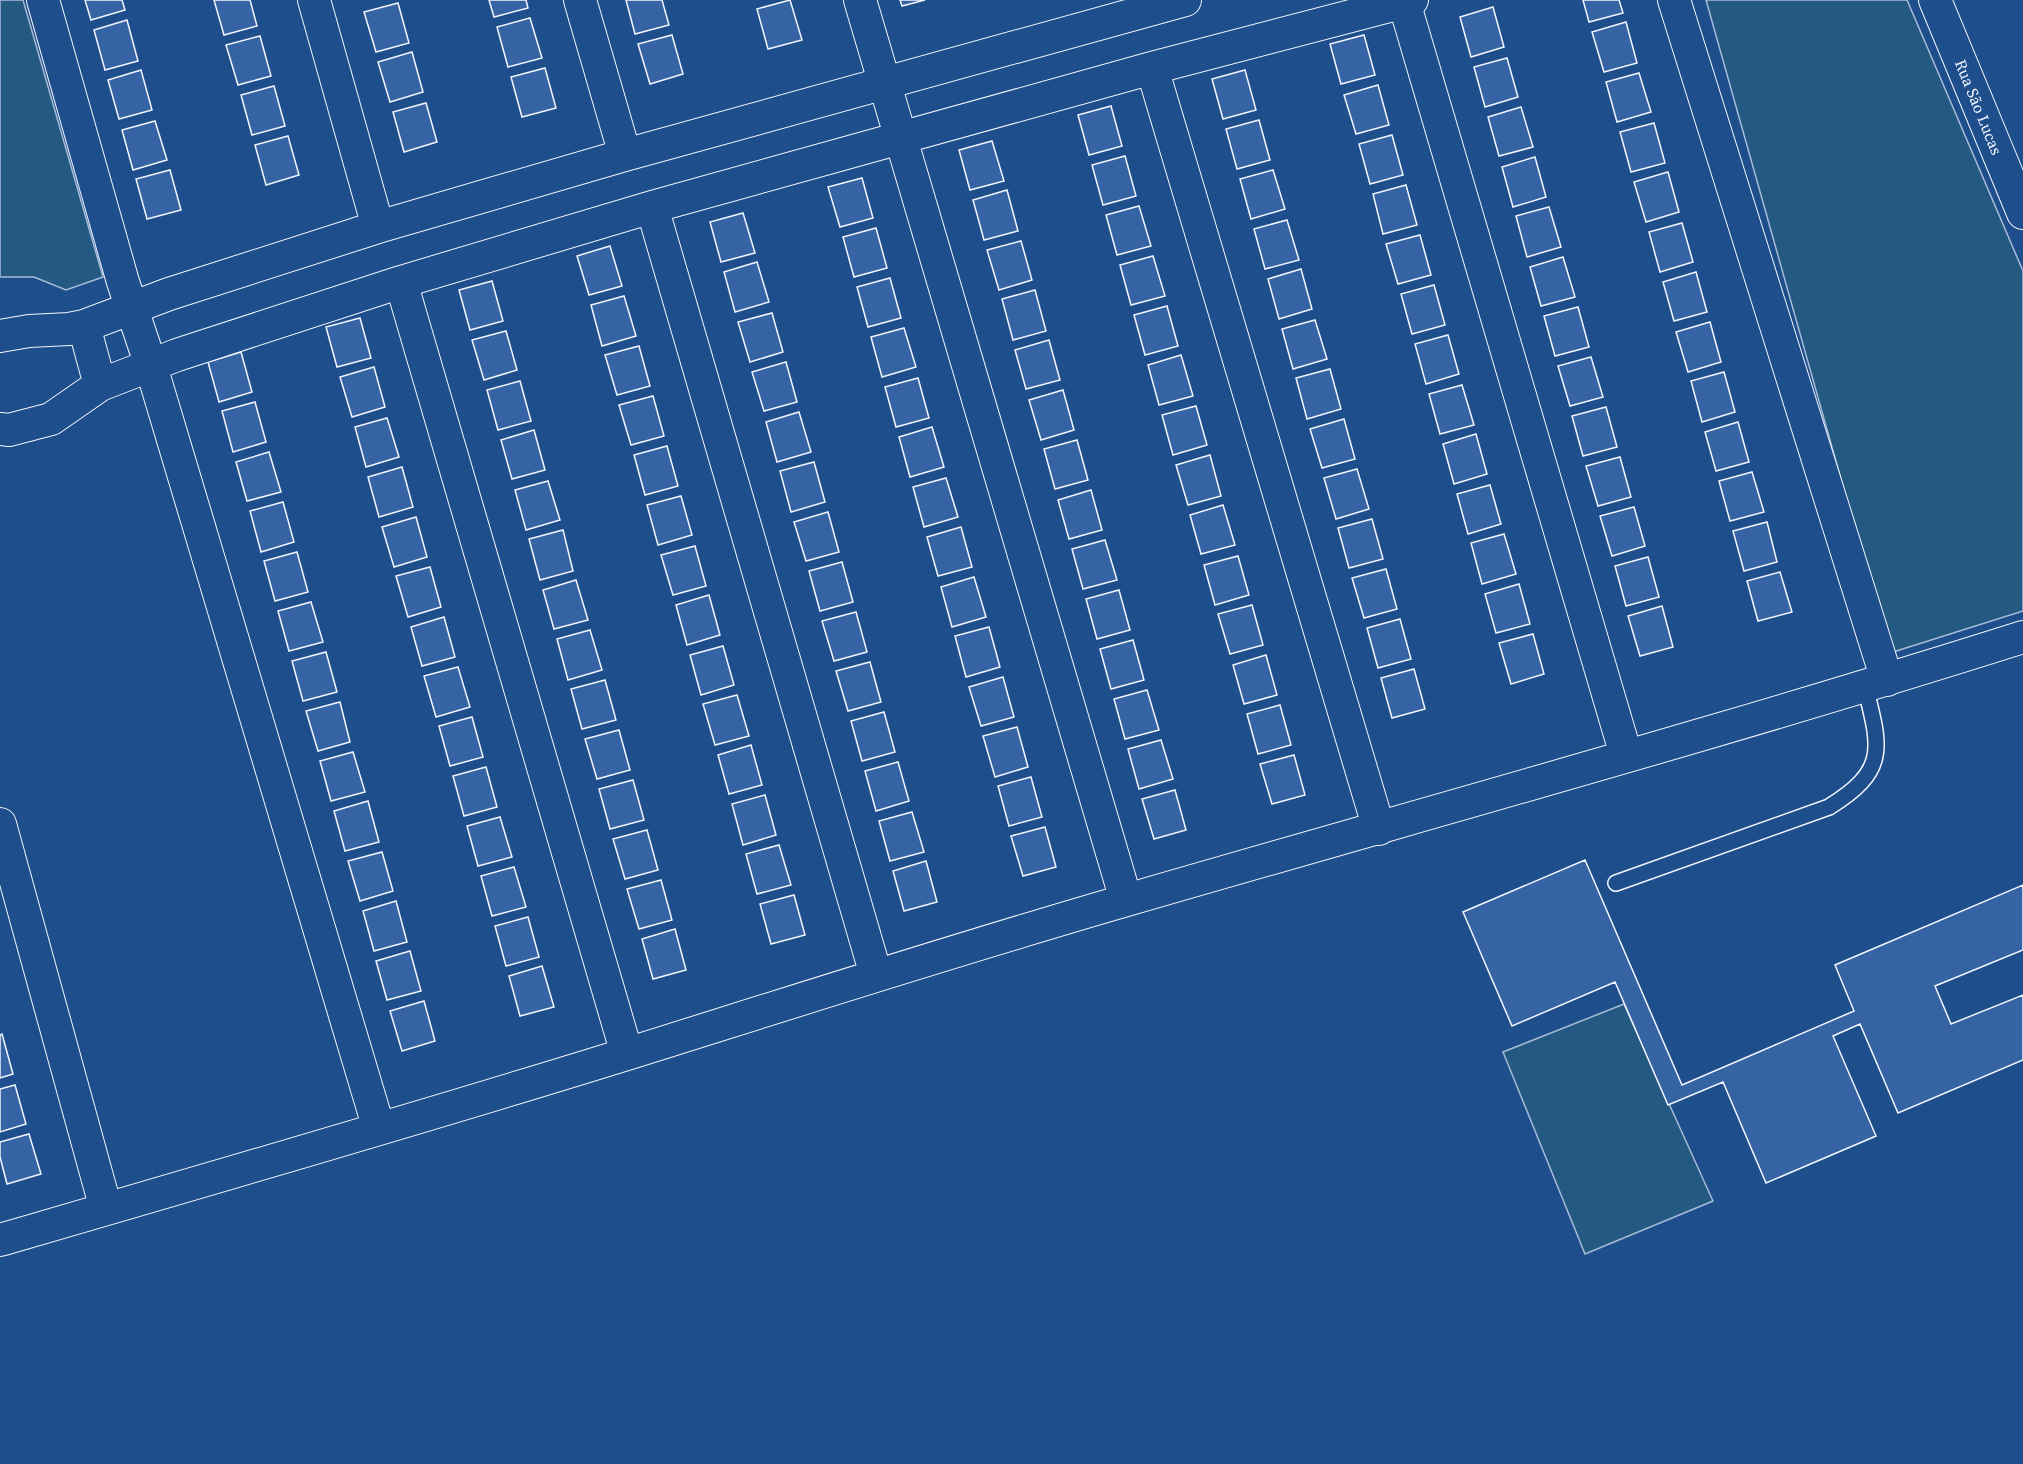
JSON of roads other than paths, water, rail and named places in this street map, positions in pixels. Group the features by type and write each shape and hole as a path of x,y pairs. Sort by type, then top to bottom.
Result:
{"street":[{"path":"43,0 132,309 379,1129"},
{"path":"315,0 378,227"},
{"path":"580,0 625,155"},
{"path":"860,0 1126,900"},
{"path":"0,336 84,326 169,294 378,227 625,155 885,84 1130,7 1185,0"},
{"path":"1674,0 1876,683"},
{"name":"Rua São Lucas","path":"1935,0 2023,213"},
{"path":"0,429 9,430 51,419 100,385 177,355 401,282 652,207 1152,68 1408,1 1626,755"},
{"path":"1152,68 1379,829"},
{"path":"652,207 876,975"},
{"path":"401,282 627,1054"},
{"path":"84,326 100,385"},
{"path":"0,1240 379,1129 1126,900 1379,829 1876,683 2023,637"},
{"path":"0,824 106,1209"}],"lane":[{"path":"1616,883 1829,807 1851,793 1867,775 1876,756 1876,683"}]}
